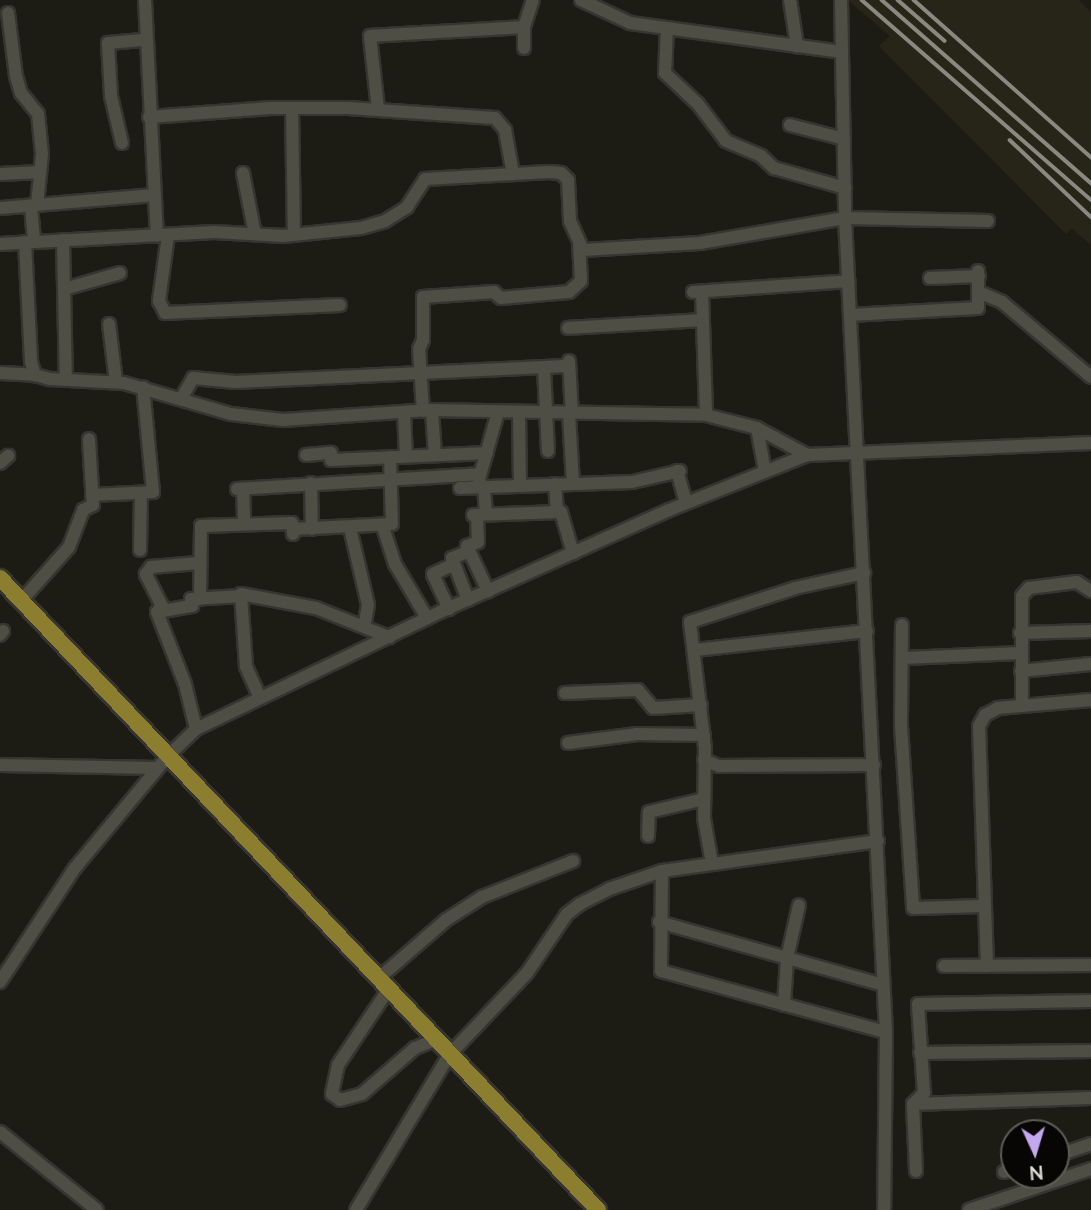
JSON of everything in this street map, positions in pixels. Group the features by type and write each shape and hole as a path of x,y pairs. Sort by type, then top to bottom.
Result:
{"main road":[{"path":"0,578 162,762 383,985 598,1210"}],"street":[{"path":"145,0 154,195 162,236 159,301 164,313 340,305"},
{"path":"524,48 524,27 533,0"},
{"path":"581,0 630,23 842,52"},
{"path":"790,0 797,46"},
{"path":"841,0 845,218 886,1032 884,1210"},
{"path":"8,13 16,76 21,93 38,114 40,172 30,242 29,348 35,375"},
{"path":"378,109 370,36 524,27"},
{"path":"667,28 665,73 698,104 726,141 761,156 774,168 845,188"},
{"path":"122,143 111,96 108,43 145,40"},
{"path":"149,117 292,108 378,109 495,118 505,130 513,174"},
{"path":"292,108 294,235"},
{"path":"790,125 844,139"},
{"path":"0,174 40,172"},
{"path":"243,173 255,234"},
{"path":"0,244 162,236 294,235 361,229 385,221 407,207 425,179 561,173 568,180 570,221 579,245 582,281 569,292 501,298 494,292 423,297 421,374 435,454"},
{"path":"0,208 154,195"},
{"path":"579,245 583,250 607,252 700,243 845,218 988,221"},
{"path":"63,240 66,380"},
{"path":"64,289 120,273"},
{"path":"850,315 978,308 981,293 979,274 930,278"},
{"path":"706,415 702,320 698,292 849,281"},
{"path":"981,293 1002,302 1091,377"},
{"path":"568,328 702,320"},
{"path":"109,324 116,382"},
{"path":"181,399 193,378 236,382 544,367 569,363 573,484"},
{"path":"544,367 548,452"},
{"path":"0,373 116,382 143,387 231,414 283,420 428,411 706,415 757,428 807,455"},
{"path":"92,495 153,492 143,387"},
{"path":"404,412 406,456"},
{"path":"488,591 467,546 478,542 481,482 498,412"},
{"path":"519,413 520,485"},
{"path":"757,428 765,471"},
{"path":"21,601 69,547 83,510 93,505 89,439"},
{"path":"0,982 75,868 162,762 195,729 449,608 686,503 807,455 1091,443"},
{"path":"306,455 360,459 487,453"},
{"path":"157,612 162,606 146,574 151,566 203,562 201,526 292,523 293,532 383,527 393,524 390,457"},
{"path":"360,459 360,482"},
{"path":"244,524 240,489 312,483 391,480 520,485 573,484 632,482 678,471 686,503"},
{"path":"460,488 481,482"},
{"path":"312,483 312,529"},
{"path":"555,484 557,512 573,553"},
{"path":"140,550 141,493"},
{"path":"478,515 557,512"},
{"path":"383,527 395,564 427,618"},
{"path":"351,528 368,605 364,627"},
{"path":"468,600 452,558 470,551"},
{"path":"198,564 200,599"},
{"path":"449,608 433,574 454,564"},
{"path":"712,864 704,799 704,735 690,622 695,618 864,573"},
{"path":"1022,706 1020,604 1029,588 1077,582 1091,591"},
{"path":"157,612 192,606 191,599 241,596 316,608 389,636"},
{"path":"241,596 246,666 260,698"},
{"path":"157,612 185,684 195,729"},
{"path":"902,625 904,658 901,726 913,908 985,906"},
{"path":"695,650 867,631"},
{"path":"1020,633 1091,631"},
{"path":"904,658 1020,653"},
{"path":"1021,671 1091,664"},
{"path":"565,693 638,690 653,708 701,705"},
{"path":"987,966 979,726 998,708 1091,700"},
{"path":"568,743 637,734 704,735"},
{"path":"704,760 719,766 874,765"},
{"path":"0,765 162,762"},
{"path":"648,836 649,812 704,799"},
{"path":"356,1210 449,1055 527,973 567,915 609,888 662,872 878,841"},
{"path":"435,1040 415,1048 362,1094 340,1100 332,1094 338,1065 383,985 446,920 482,897 573,861"},
{"path":"662,872 659,922 661,971 886,1032"},
{"path":"784,1005 786,958 799,905"},
{"path":"659,922 883,985"},
{"path":"944,966 1091,965"},
{"path":"916,1171 913,1104 924,1093 918,1004 1091,1001"},
{"path":"920,1053 1091,1051"},
{"path":"913,1104 1091,1098"},
{"path":"0,1132 89,1207"},
{"path":"1070,1151 1091,1144"},
{"path":"969,1210 1091,1169"}],"shaded area":[{"path":"848,0 1079,0 1091,12 1091,245 1072,229 1066,234 879,46 890,36"}],"railway":[{"path":"862,0 1091,200"},
{"path":"882,0 1091,183"},
{"path":"898,0 945,41"},
{"path":"914,0 1091,157"},
{"path":"1010,140 1091,217"}]}
